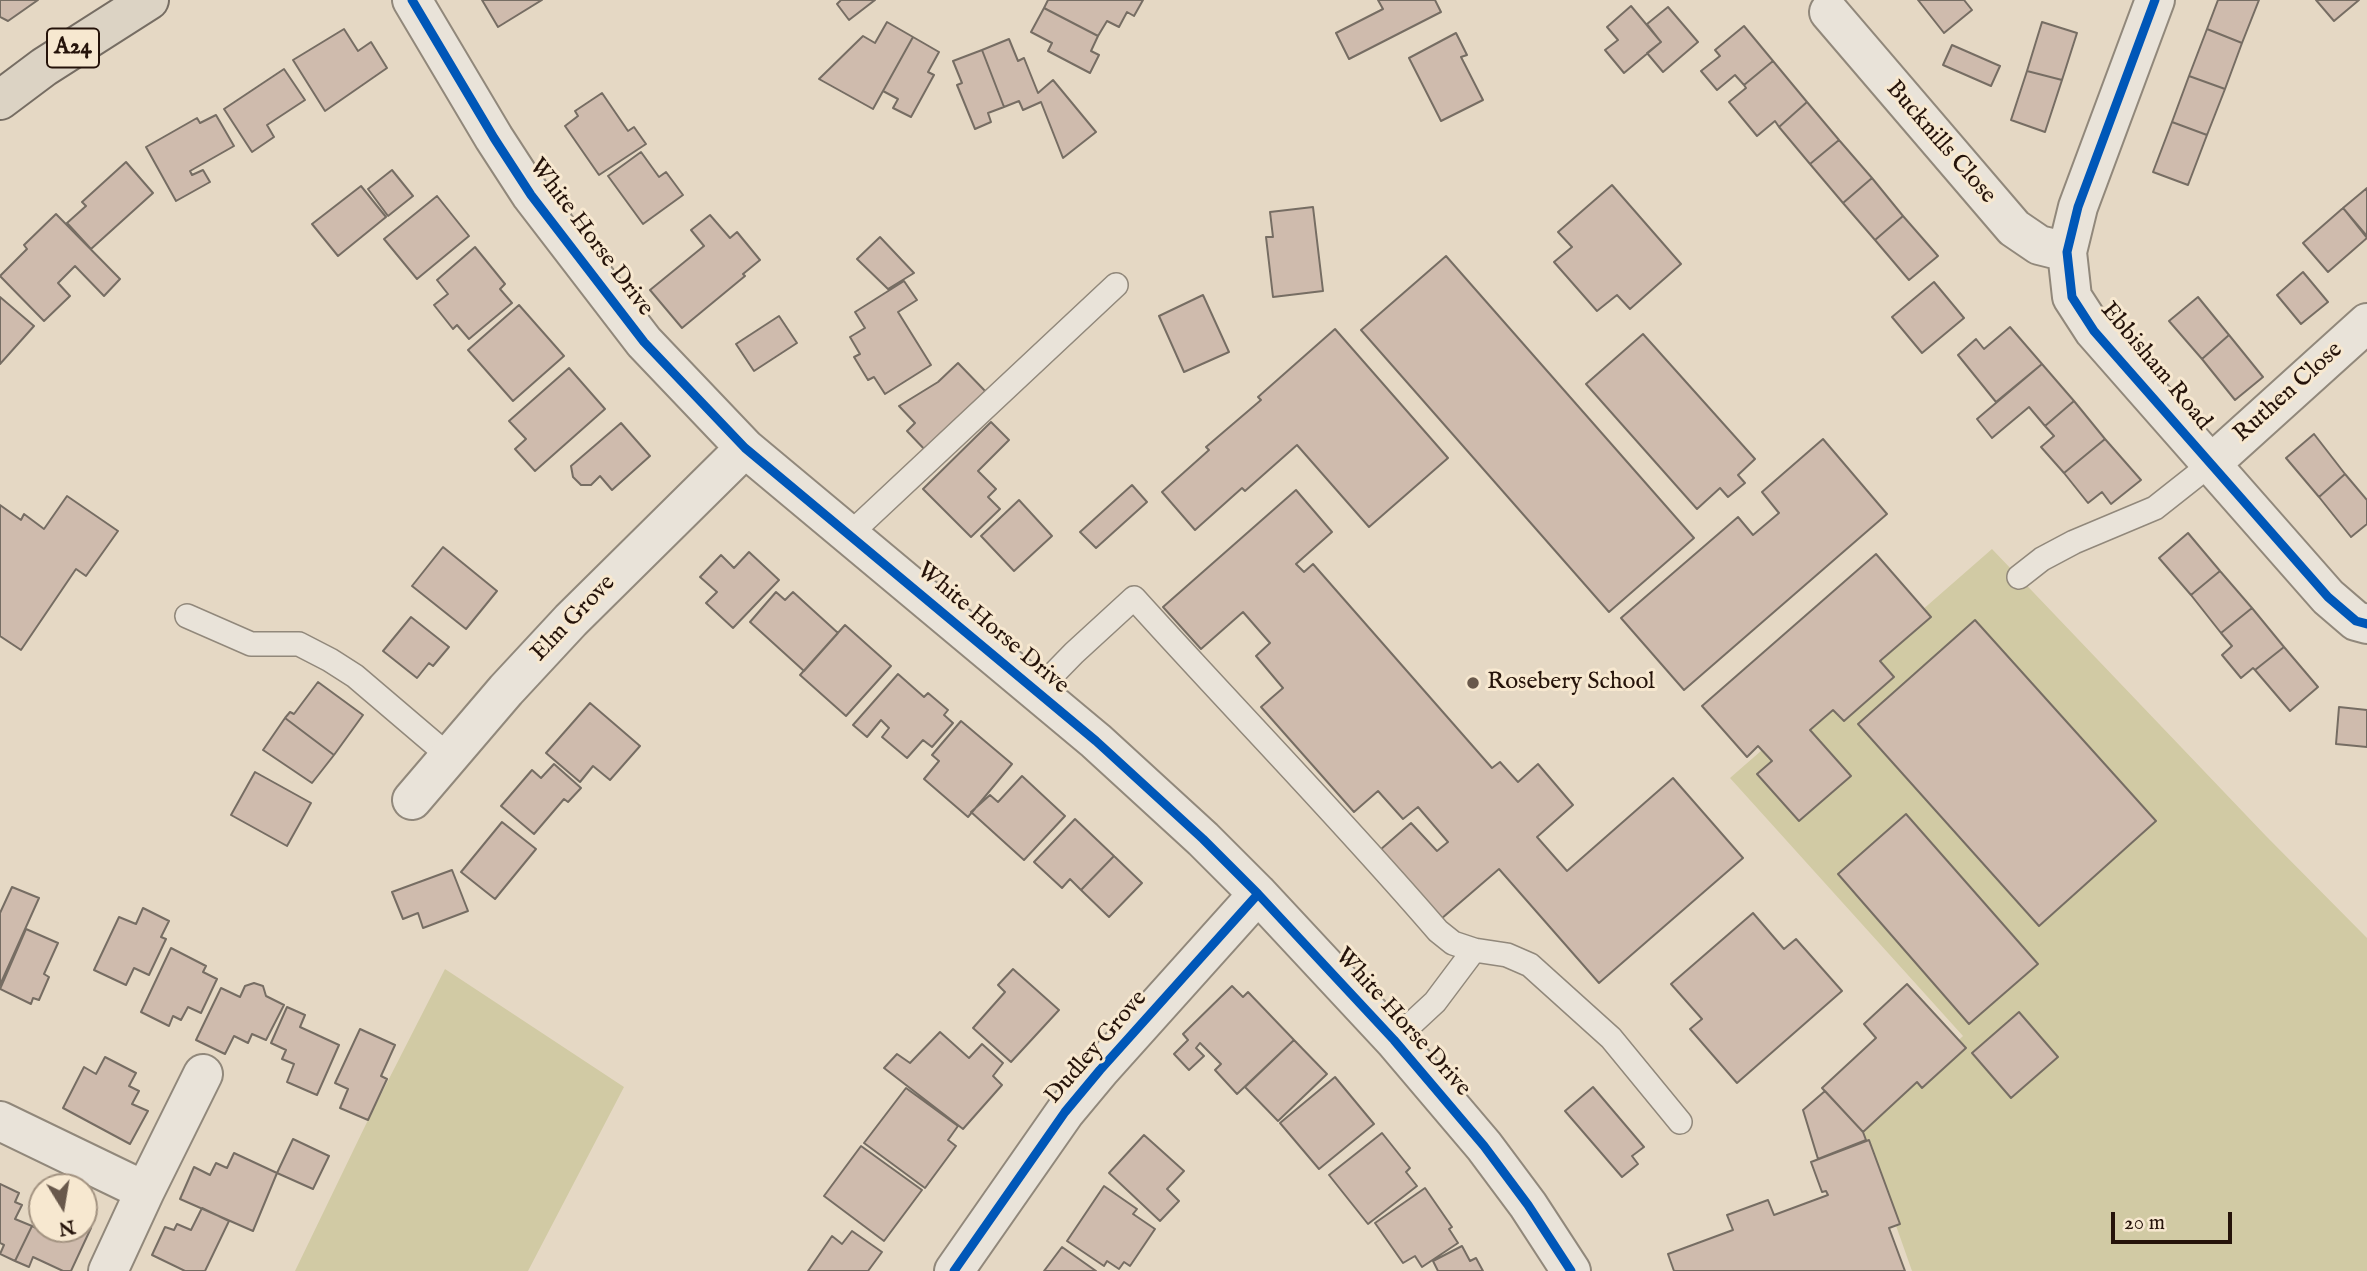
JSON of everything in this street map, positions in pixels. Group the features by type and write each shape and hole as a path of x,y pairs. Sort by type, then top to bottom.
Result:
{"highway":[{"name":"A24","path":"0,100 44,67 149,0"}],"street":[{"name":"White Horse Drive","path":"412,0 531,195 644,342 745,447 1096,741 1203,839 1258,894 1394,1040 1484,1146 1528,1205 1571,1271"},
{"name":"Ebbisham Road","path":"2155,0 2078,207 2067,252 2072,297 2094,331 2329,597 2356,621 2367,624"},
{"name":"Bucknills Close","path":"1829,12 2014,228 2039,245 2067,252"},
{"name":"Ruthen Close","path":"2212,463 2367,323"},
{"name":"Elm Grove","path":"412,800 506,690 571,620 745,447"},
{"name":"Dudley Grove","path":"954,1271 1065,1112 1258,894"},
{"path":"108,1271 203,1074"},
{"path":"0,1121 145,1191"}],"lane":[{"path":"850,534 1116,285"},
{"path":"2019,577 2042,559 2074,542 2155,508 2212,463"},
{"path":"1036,692 1134,598 1234,709 1359,840 1438,931 1453,943 1474,950 1507,955 1530,965 1611,1038 1680,1122"},
{"path":"187,616 251,644 299,644 330,660 355,676 450,757"},
{"path":"1394,1040 1436,1003 1474,950"}],"shaded area":[{"path":"1992,549 2367,938 2367,1271 1912,1271 1863,1132 1963,1036 1730,778"},
{"path":"445,969 624,1087 528,1271 295,1271 368,1120"}],"building":[{"path":"0,0 38,0 8,21 0,17"},
{"path":"482,0 542,0 498,27"},
{"path":"841,0 875,0 849,20 837,4"},
{"path":"1048,0 1143,0 1134,16 1127,12 1119,27 1107,21 1098,36 1044,8"},
{"path":"1378,0 1435,0 1441,12 1349,59 1336,33 1383,9"},
{"path":"1918,0 1964,0 1972,10 1944,33"},
{"path":"2218,0 2259,0 2242,43 2207,29"},
{"path":"2316,0 2359,0 2334,21"},
{"path":"1631,6 1661,42 1624,73 1605,50 1618,40 1607,27"},
{"path":"1668,7 1698,42 1663,72 1647,53 1661,42 1647,24"},
{"path":"1044,8 1098,36 1091,51 1099,55 1090,73 1048,51 1052,43 1031,32"},
{"path":"887,22 913,37 873,109 819,79 863,36 875,43"},
{"path":"2042,22 2077,33 2062,80 2027,71"},
{"path":"1744,26 1773,61 1744,85 1735,75 1717,90 1701,71 1720,56 1715,50"},
{"path":"344,29 358,51 371,42 387,68 325,111 293,60"},
{"path":"2207,29 2242,43 2225,89 2189,76"},
{"path":"1456,33 1467,55 1461,57 1483,100 1441,121 1409,58"},
{"path":"913,37 939,52 928,72 934,75 911,117 893,108 898,99 883,91"},
{"path":"1009,39 1018,61 1024,58 1038,93 1053,80 1096,132 1063,158 1041,102 1023,110 1019,101 1004,107 982,50"},
{"path":"1952,45 2000,66 1991,86 1943,65"},
{"path":"982,50 1004,107 988,113 991,122 975,129 957,85 962,83 953,61"},
{"path":"1773,61 1807,102 1779,127 1775,121 1757,136 1729,102 1746,88 1744,85"},
{"path":"284,69 305,100 267,125 274,137 252,152 224,109"},
{"path":"2027,71 2062,80 2045,132 2011,120"},
{"path":"2189,76 2225,89 2207,135 2172,122"},
{"path":"602,93 628,131 634,127 646,144 599,175 565,126 578,116 575,111"},
{"path":"1807,102 1839,140 1810,164 1779,127"},
{"path":"216,115 234,146 190,171 192,175 203,170 210,182 176,201 146,147 197,118 200,123"},
{"path":"2172,122 2207,135 2188,185 2153,172"},
{"path":"1839,140 1872,178 1843,203 1810,164"},
{"path":"641,152 659,177 666,172 683,195 643,224 608,176"},
{"path":"126,162 153,193 91,249 67,223 86,206 82,202"},
{"path":"392,170 413,196 388,216 368,189"},
{"path":"1872,178 1903,216 1875,240 1843,203"},
{"path":"1612,185 1681,264 1630,309 1617,295 1597,311 1554,262 1572,247 1558,232"},
{"path":"361,186 386,217 338,256 312,224"},
{"path":"2367,188 2367,236 2343,208"},
{"path":"437,196 469,236 417,279 384,239"},
{"path":"1313,207 1323,291 1273,297 1266,237 1273,237 1270,212"},
{"path":"2343,208 2367,238 2328,272 2303,243"},
{"path":"56,214 120,279 104,296 75,266 58,283 70,296 44,321 0,276 27,249 24,245"},
{"path":"710,215 730,238 737,232 760,260 743,274 745,276 682,328 650,290 704,246 691,230"},
{"path":"1903,216 1938,256 1909,280 1875,240"},
{"path":"880,237 914,273 888,289 857,259"},
{"path":"475,247 505,284 500,289 512,303 469,339 457,325 453,329 434,305 448,294 437,280"},
{"path":"1446,256 1694,538 1609,612 1361,330"},
{"path":"2303,272 2328,302 2301,324 2277,295"},
{"path":"904,281 917,300 898,312 931,365 885,394 874,377 868,380 854,357 860,354 850,337 865,328 855,312"},
{"path":"1934,282 1964,318 1922,353 1892,317"},
{"path":"1203,295 1229,352 1184,372 1159,316"},
{"path":"0,297 34,326 0,364"},
{"path":"2198,297 2229,335 2202,359 2169,321"},
{"path":"519,305 564,356 513,401 468,350"},
{"path":"779,316 797,343 754,371 736,344"},
{"path":"2010,327 2042,364 1996,402 1958,355 1976,339 1984,349"},
{"path":"1335,329 1448,458 1369,527 1297,445 1245,491 1242,488 1195,530 1162,492 1209,450 1206,447 1261,400 1258,397"},
{"path":"1643,334 1755,459 1738,475 1745,483 1728,497 1720,488 1697,509 1586,384"},
{"path":"2229,335 2263,377 2235,400 2202,359"},
{"path":"958,363 988,394 927,452 907,431 915,423 899,406 938,382"},
{"path":"2042,364 2074,401 2045,426 2029,407 1992,438 1977,419"},
{"path":"569,368 605,409 535,471 515,449 526,439 509,421"},
{"path":"2074,401 2105,439 2064,473 2041,447 2054,436 2045,426"},
{"path":"991,422 1009,440 978,471 996,489 988,497 1000,509 971,537 923,489"},
{"path":"621,423 650,456 612,490 600,476 591,485 581,485 573,477 571,466"},
{"path":"2314,434 2345,474 2319,497 2286,458"},
{"path":"1823,439 1887,514 1684,690 1621,618 1738,517 1753,535 1779,513 1762,492"},
{"path":"2105,439 2141,480 2111,504 2102,492 2088,503 2064,473"},
{"path":"2345,474 2367,500 2367,524 2351,537 2319,497"},
{"path":"1132,485 1147,502 1096,548 1080,532"},
{"path":"1296,490 1332,532 1296,564 1304,572 1313,564 1492,768 1500,762 1518,782 1538,764 1573,805 1537,837 1567,871 1673,778 1743,858 1599,983 1499,869 1441,919 1380,850 1411,823 1437,851 1448,842 1418,807 1403,819 1378,791 1354,812 1261,707 1283,688 1256,656 1270,643 1243,612 1201,649 1163,607"},
{"path":"67,496 118,531 86,576 76,569 21,650 0,636 0,505 21,520 24,514 44,529"},
{"path":"1019,500 1052,536 1014,571 981,536"},
{"path":"2188,533 2220,571 2191,595 2159,558"},
{"path":"443,547 497,591 466,629 412,586"},
{"path":"749,552 779,580 733,628 706,603 717,592 700,577 721,555 734,568"},
{"path":"1876,554 1931,617 1880,661 1894,677 1844,721 1833,710 1810,730 1851,776 1799,821 1757,774 1772,761 1758,746 1747,757 1702,706"},
{"path":"2220,571 2252,608 2221,633 2191,595"},
{"path":"776,592 785,600 793,592 838,633 804,671 750,622"},
{"path":"2252,608 2284,647 2241,678 2222,655 2232,646 2221,633"},
{"path":"411,617 449,647 433,666 429,663 417,678 383,651"},
{"path":"1975,620 2156,821 2039,926 1858,724"},
{"path":"845,625 891,666 846,716 800,675"},
{"path":"2284,647 2318,687 2290,711 2255,670"},
{"path":"898,674 924,697 928,693 948,710 944,715 953,723 932,747 923,740 907,758 882,737 889,728 881,720 867,737 853,725"},
{"path":"318,682 363,715 334,755 285,718 290,712 294,714"},
{"path":"590,703 640,746 610,780 593,766 580,782 546,753"},
{"path":"2339,707 2367,710 2367,747 2336,744"},
{"path":"285,718 334,755 312,783 263,750"},
{"path":"961,721 1012,764 968,817 924,779 939,761 932,755"},
{"path":"554,764 581,788 568,802 564,799 534,834 501,806 532,770 541,778"},
{"path":"255,772 311,803 287,846 231,815"},
{"path":"1022,776 1065,816 1024,860 971,812 990,795 998,802"},
{"path":"1906,814 2038,964 1969,1024 1838,874"},
{"path":"1075,819 1114,856 1081,890 1070,879 1062,888 1034,862"},
{"path":"502,822 536,849 495,899 461,872"},
{"path":"1114,856 1142,883 1109,917 1081,890"},
{"path":"452,870 468,911 423,928 418,913 403,919 392,892"},
{"path":"12,887 39,898 0,985 0,913"},
{"path":"143,908 169,921 161,937 166,939 149,975 134,968 126,985 94,970 119,917 136,924"},
{"path":"1753,913 1784,949 1796,939 1842,991 1737,1083 1690,1029 1702,1019 1671,984"},
{"path":"26,929 58,943 44,974 49,977 39,1000 33,998 31,1004 0,989"},
{"path":"171,948 206,966 203,972 217,979 201,1013 188,1007 181,1020 173,1016 169,1026 141,1012"},
{"path":"1013,969 1059,1010 1011,1062 973,1028 1005,992 998,985"},
{"path":"254,983 263,986 266,996 284,1005 266,1040 252,1034 248,1043 234,1036 225,1054 196,1040 221,988 240,997 245,986"},
{"path":"1907,984 1966,1048 1922,1088 1917,1082 1863,1132 1822,1088 1876,1038 1864,1024"},
{"path":"1232,986 1243,997 1248,992 1294,1040 1237,1094 1215,1070 1221,1064 1200,1043 1196,1048 1204,1056 1189,1070 1174,1054 1188,1040 1183,1034"},
{"path":"287,1007 305,1015 300,1027 339,1045 317,1095 287,1082 294,1064 282,1059 286,1050 271,1043"},
{"path":"2019,1012 2058,1057 2011,1098 1972,1053"},
{"path":"360,1029 395,1045 381,1076 387,1079 368,1120 340,1108 348,1089 335,1083"},
{"path":"940,1032 969,1058 982,1044 1003,1063 993,1076 1002,1085 963,1129 884,1068 897,1054 910,1063"},
{"path":"1294,1040 1327,1074 1278,1121 1245,1087"},
{"path":"105,1057 136,1073 129,1086 139,1091 132,1104 148,1111 130,1144 63,1108 84,1067 96,1074"},
{"path":"1335,1077 1374,1124 1319,1169 1280,1123"},
{"path":"1593,1087 1644,1147 1632,1156 1638,1164 1622,1177 1565,1111"},
{"path":"906,1088 958,1126 948,1140 956,1146 925,1188 864,1143"},
{"path":"1825,1091 1863,1132 1866,1140 1818,1159 1803,1110"},
{"path":"1382,1133 1410,1168 1406,1172 1417,1186 1368,1224 1329,1175"},
{"path":"1144,1135 1184,1171 1167,1189 1179,1201 1160,1221 1109,1173"},
{"path":"293,1139 329,1156 313,1189 277,1173"},
{"path":"1869,1140 1900,1224 1889,1228 1905,1271 1674,1271 1668,1254 1733,1230 1727,1215 1768,1200 1774,1215 1828,1195 1826,1191 1822,1192 1811,1162"},
{"path":"861,1146 922,1190 884,1241 824,1196"},
{"path":"234,1153 277,1173 253,1231 180,1199 194,1167 210,1175 216,1163 227,1168"},
{"path":"0,1184 19,1193 15,1202 22,1205 15,1219 28,1224 28,1234 15,1261 0,1254 4,1245 0,1243"},
{"path":"1104,1186 1137,1209 1133,1214 1155,1229 1130,1266 1124,1262 1119,1269 1107,1261 1104,1266 1067,1241"},
{"path":"1425,1188 1452,1227 1449,1229 1458,1243 1422,1267 1415,1256 1403,1263 1375,1223"},
{"path":"202,1208 229,1221 205,1271 185,1271 152,1255 165,1227 174,1230 177,1224 191,1230"},
{"path":"852,1231 882,1252 868,1271 808,1271 832,1236 842,1244"},
{"path":"28,1234 28,1243 84,1243 71,1271 63,1271 33,1257 29,1267 15,1261"},
{"path":"1462,1246 1470,1261 1476,1258 1483,1271 1438,1271 1433,1261"},
{"path":"1062,1247 1096,1271 1044,1271"}],"cycle path":[{"path":"412,0 531,195 644,342 745,448 1096,741 1203,839 1258,894 1394,1040 1484,1146 1528,1205 1571,1271"},
{"path":"2155,0 2078,207 2067,252 2072,297 2094,331 2328,597 2356,621 2367,624"},
{"path":"954,1271 1065,1112 1258,894"}],"place":[{"name":"Rosebery School","path":"1473,683"}]}
